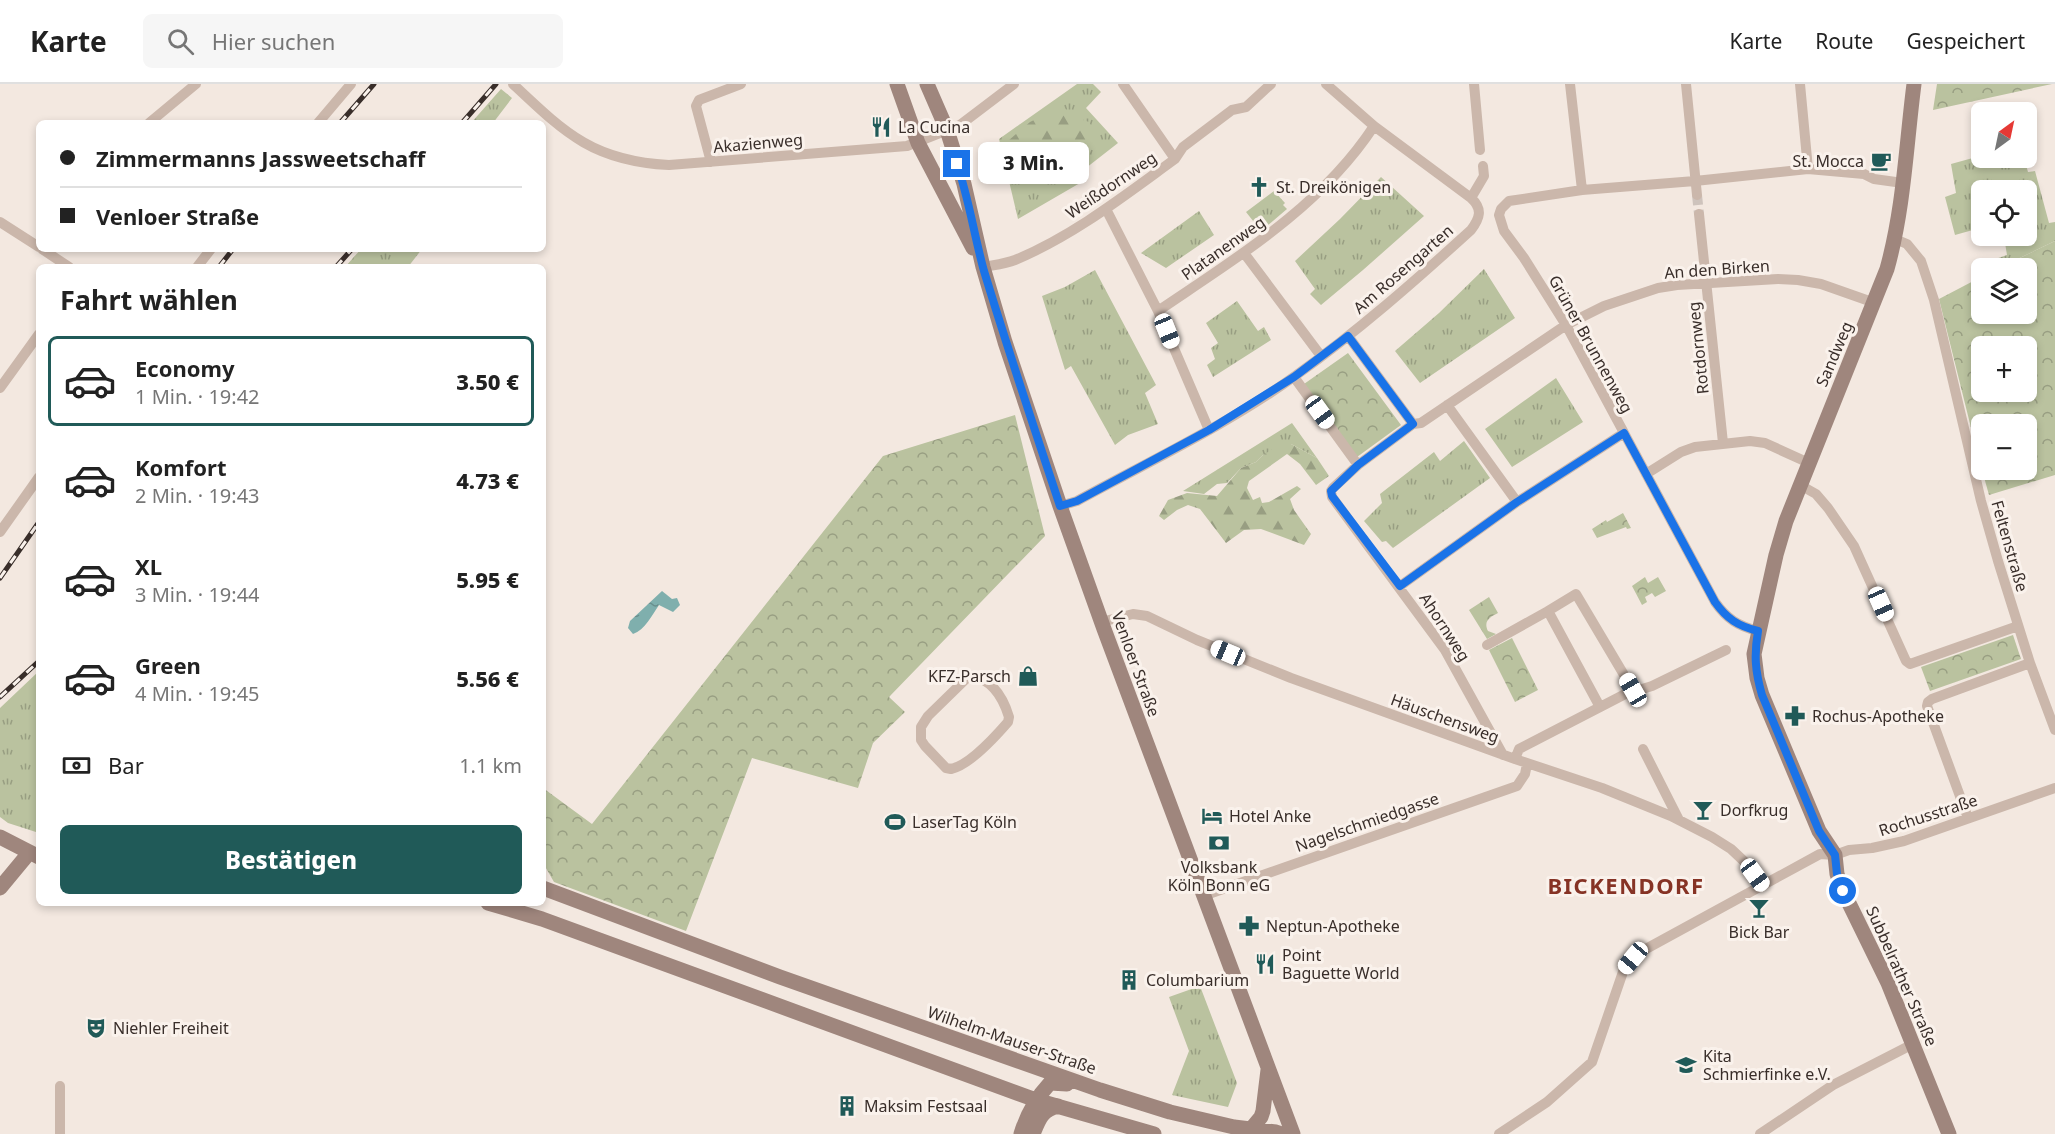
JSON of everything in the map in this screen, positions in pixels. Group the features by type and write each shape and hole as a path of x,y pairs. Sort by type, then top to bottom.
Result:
{"street":[{"path":"153,120 196,84"},
{"path":"321,120 351,84"},
{"name":"Akazienweg","path":"513,84 559,127 599,151 621,159 669,165 918,143 960,125 1014,84"},
{"path":"711,162 696,106 699,100 741,84"},
{"name":"Venloer Straße","path":"897,84 918,143 983,267"},
{"name":"Venloer Straße","path":"927,84 947,130 964,184 983,267 1005,342 1060,506 1101,622 1293,1134"},
{"path":"1123,84 1175,159"},
{"name":"Weißdornweg","path":"983,267 1012,261 1050,243 1106,209 1175,159 1183,147 1233,110 1246,107 1271,84"},
{"path":"1326,84 1374,126 1471,198 1484,176 1483,166"},
{"path":"1474,84 1480,150"},
{"path":"1570,84 1582,190 1808,169 1864,174 1874,179 1904,183"},
{"path":"1686,84 1697,195"},
{"path":"1800,84 1808,169"},
{"name":"Sandweg","path":"1758,631 1786,521 1875,303 1895,239 1904,183 1914,84"},
{"name":"Platanenweg","path":"1158,311 1244,253 1311,199 1334,176 1374,126"},
{"name":"Grüner Brunnenweg","path":"1582,190 1509,201 1501,209 1499,215 1504,231 1524,258 1566,325 1724,614 1738,625 1758,631"},
{"name":"Am Rosengarten","path":"1060,506 1077,501 1209,430 1294,377 1402,292 1471,230 1479,220 1480,213 1471,198"},
{"path":"1106,209 1158,311 1209,430"},
{"name":"Rotdornweg","path":"1699,214 1723,443"},
{"path":"0,222 36,245"},
{"name":"Feltenstraße","path":"1895,239 1907,244 1921,261 1934,300 1981,501 2018,626 2055,730"},
{"path":"46,252 64,264"},
{"path":"199,264 209,252"},
{"path":"1244,253 1321,356"},
{"name":"An den Birken","path":"1331,491 1358,465 1413,424 1421,423 1566,325 1604,306 1677,285 1778,279 1821,284 1875,303"},
{"path":"1348,336 1413,424"},
{"path":"0,388 36,338"},
{"path":"1294,377 1358,465"},
{"path":"1447,405 1517,502"},
{"path":"1400,586 1517,502 1624,433"},
{"path":"1646,474 1681,452 1695,447 1723,443 1758,441 1809,463"},
{"path":"0,532 36,481"},
{"path":"1800,485 1816,494 1854,546 1906,661 1910,663 2018,626"},
{"name":"Ahornweg","path":"1331,491 1332,496 1445,650 1503,755"},
{"path":"1487,645 1576,594 1633,690"},
{"path":"1548,611 1600,706"},
{"name":"Häuschensweg","path":"1101,622 1133,614 1148,616 1243,659 1527,764 1602,788 1679,820 1731,849 1748,865 1762,885"},
{"name":"Subbelrather Straße","path":"1758,631 1754,654 1762,695 1819,831 1835,855 1837,874 1843,891 1888,983 1949,1134"},
{"path":"1515,759 1519,749 1600,706 1633,690 1652,686 1726,650"},
{"path":"1968,818 1927,706 1928,702 2030,663"},
{"path":"970,675 984,680 997,690 1007,709 1008,722 983,748 964,763 955,768 946,768 921,740 920,732 923,721 970,675"},
{"path":"1644,749 1679,820"},
{"name":"Nagelschmiedgasse","path":"1203,896 1517,786 1525,774 1527,764"},
{"name":"Rochusstraße","path":"1499,1134 1547,1102 1592,1062 1624,969 1644,950 1820,854 1835,855 1849,850 1904,841 2055,788"},
{"path":"0,837 36,853 0,888"},
{"name":"Wilhelm-Mauser-Straße","path":"546,889 780,977 1094,1088 1233,1131 1251,1129 1282,1134"},
{"path":"498,906 542,919 1036,1100 1154,1134"},
{"path":"771,1003 780,977"},
{"path":"1760,1134 1833,1085 1914,1044"},
{"name":"Venloer Straße","path":"1251,1129 1263,1111 1268,1068"},
{"path":"1021,1134 1036,1100 1050,1083 1094,1088"},
{"path":"60,1086 60,1134"},
{"path":"1033,1134 1044,1113 1049,1108 1058,1106"}],"green space":[{"path":"1077,84 1093,84 1101,92 1086,108 1118,143 1077,175 1080,183 1018,219 999,139"},
{"path":"1937,84 2052,84 1933,110"},
{"path":"501,89 512,98 495,120 474,120"},
{"path":"1061,104 1072,116 1089,122 1099,139 1075,168 1061,178 1042,185 1008,141 1030,122"},
{"path":"1971,158 1971,168 2027,168 2028,172 2035,171 2049,223 2055,222 2055,241 2020,258 1998,258 2007,255 2006,246 2037,246 2037,180 1971,180 1971,231 1955,235 1945,197 1956,193 1951,164"},
{"path":"1381,177 1424,216 1321,305 1310,294 1315,289 1295,261"},
{"path":"1274,191 1285,203 1283,205 1287,209 1261,231 1246,212"},
{"path":"1199,211 1214,235 1166,268 1141,253"},
{"path":"2055,241 2055,475 1989,495 1985,480 2037,480 2037,414 1971,414 1971,428 1939,299 1971,282 1971,324 2037,324 2037,258 2020,258"},
{"path":"358,252 420,252 410,264 348,264"},
{"path":"1484,269 1515,318 1420,383 1395,351 1439,313"},
{"path":"1095,270 1156,385 1145,393 1158,424 1128,435 1115,445 1071,366 1065,370 1042,296 1065,287"},
{"path":"1237,301 1258,331 1264,327 1271,340 1213,377 1207,365 1215,359 1211,348 1218,343 1206,323"},
{"path":"1348,353 1401,425 1357,457 1304,384"},
{"path":"1556,378 1583,422 1512,467 1485,429"},
{"path":"1015,415 1045,536 889,697 905,712 873,743 858,788 752,758 686,931 554,882 546,868 546,790 592,824 883,456"},
{"path":"1292,423 1317,458 1291,444 1263,455 1256,462 1241,468 1227,483 1217,484 1204,494 1183,491"},
{"path":"1464,441 1490,478 1393,548 1386,541 1382,542 1364,521 1382,503 1380,494 1434,452 1440,461"},
{"path":"1281,444 1291,444 1317,458 1329,476 1316,485 1300,464 1287,454 1249,481 1247,488 1253,500 1260,497 1262,503 1269,502 1297,486 1301,489 1290,499 1294,510 1311,534 1304,545 1261,529 1244,530 1226,543 1200,509 1188,505 1164,520 1159,516 1168,500 1187,493 1217,496 1241,468 1256,462"},
{"path":"1623,513 1631,528 1626,527 1597,538 1592,529"},
{"path":"1645,577 1648,583 1658,577 1666,591 1655,597 1652,593 1645,597 1647,602 1642,605 1632,586"},
{"path":"1489,597 1498,613 1487,622 1488,631 1496,634 1487,639 1469,610"},
{"path":"2013,635 2021,659 1930,691 1921,667"},
{"path":"1512,638 1538,690 1515,702 1489,650"},
{"path":"36,674 36,832 8,823 0,817 0,708"},
{"path":"1200,986 1237,1083 1228,1107 1172,1095 1189,1051 1169,997"}],"water":[{"path":"662,591 672,599 677,598 680,605 673,612 659,605 645,626 633,634 628,628 630,621"}],"tunnel":[{"path":"1697,195 1699,214"}],"railway":[{"path":"343,120 374,84"},
{"path":"465,120 496,84"},
{"path":"221,264 231,252"},
{"path":"339,264 349,252"},
{"path":"0,578 36,526"},
{"path":"0,697 36,664"}],"place":[{"name":"La Cucina","path":"881,127"},
{"name":"St. Mocca","path":"1881,161"},
{"name":"St. Dreikönigen","path":"1259,187"},
{"name":"KFZ-Parsch","path":"1028,676"},
{"name":"Rochus-Apotheke","path":"1795,716"},
{"name":"Dorfkrug","path":"1703,810"},
{"name":"Hotel Anke","path":"1212,816"},
{"name":"LaserTag Köln","path":"895,822"},
{"name":"Volksbank Köln Bonn eG","path":"1219,843"},
{"name":"Bick Bar","path":"1759,908"},
{"name":"Neptun-Apotheke","path":"1249,926"},
{"name":"Point Baguette World","path":"1265,964"},
{"name":"Columbarium","path":"1129,980"},
{"name":"Niehler Freiheit","path":"96,1028"},
{"name":"Kita Schmierfinke e.V.","path":"1686,1065"},
{"name":"Maksim Festsaal","path":"847,1106"}],"district":[{"name":"BICKENDORF","path":"1626,886"}],"route":[{"path":"957,164 1005,342 1060,506 1077,501 1209,430 1294,377 1348,336 1413,424 1358,465 1331,491 1332,496 1400,586 1517,502 1624,433 1715,602 1728,619 1738,625 1758,631 1754,654 1762,695 1819,831 1835,855 1836,870 1843,891"}]}
